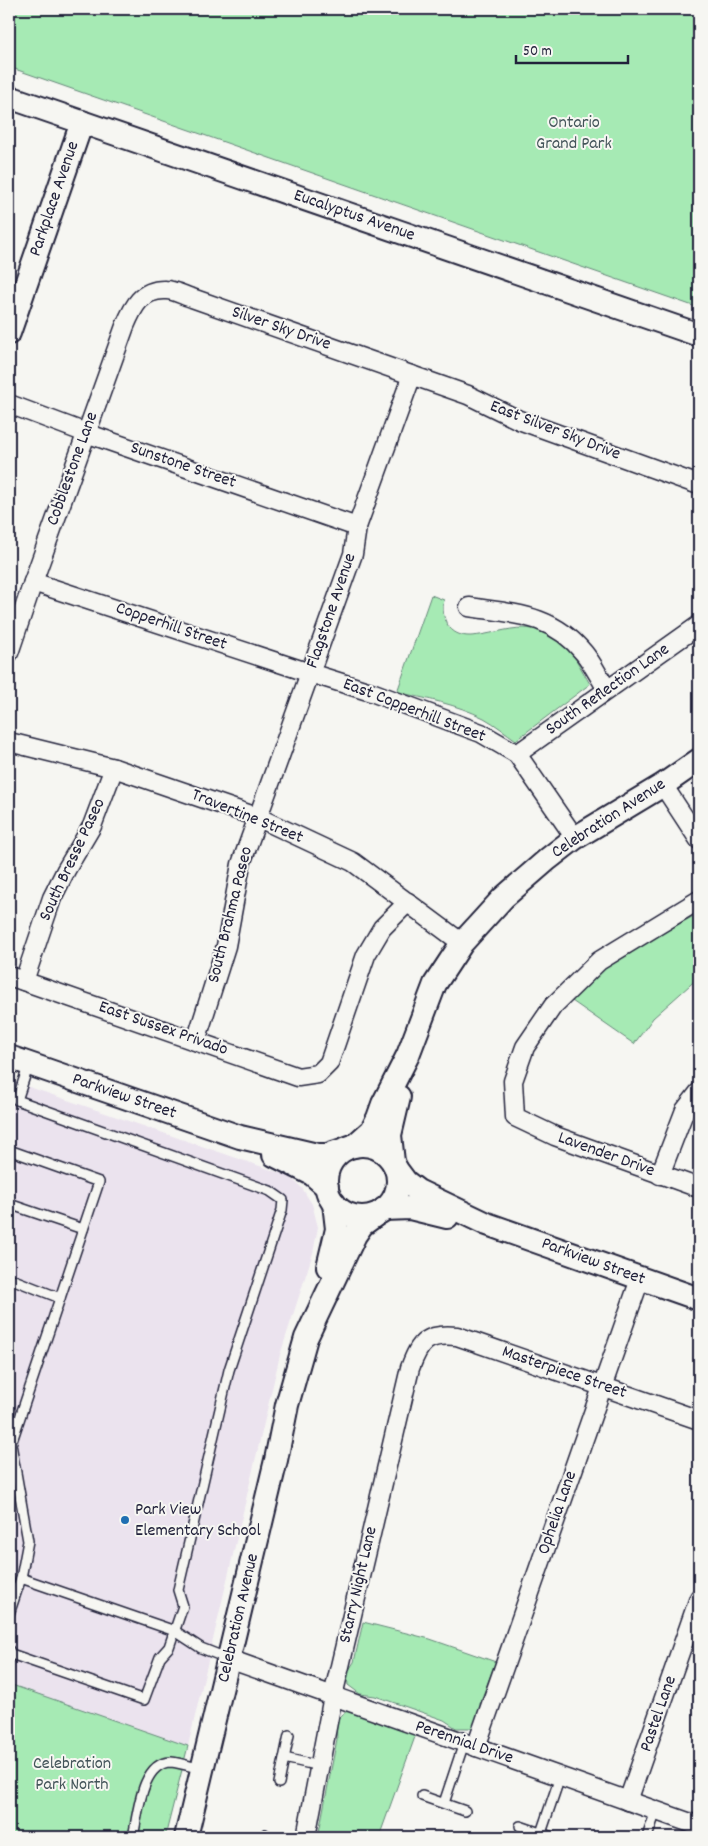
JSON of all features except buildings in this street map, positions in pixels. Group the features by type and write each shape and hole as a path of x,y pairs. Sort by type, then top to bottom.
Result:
{"street":[{"name":"Eucalyptus Avenue","path":"9,97 699,335"},
{"name":"Parkplace Avenue","path":"9,333 82,122"},
{"name":"Silver Sky Drive","path":"149,292 167,290 412,375"},
{"name":"Cobblestone Lane","path":"9,654 86,433 134,305 149,292"},
{"name":"East Silver Sky Drive","path":"412,375 468,395 519,420 699,484"},
{"name":"Flagstone Avenue","path":"257,817 354,554 357,527 412,375"},
{"name":"Sunstone Street","path":"9,404 86,433 357,527"},
{"name":"Copperhill Street","path":"33,582 310,673"},
{"path":"469,607 529,616 557,628 584,653 607,689"},
{"name":"South Reflection Lane","path":"517,754 699,625"},
{"name":"East Copperhill Street","path":"310,673 374,693 481,733 517,754"},
{"name":"Travertine Street","path":"9,742 114,768 257,817 353,862 462,943"},
{"path":"517,754 575,838"},
{"name":"Celebration Avenue","path":"350,1148 372,1130 408,1055 436,984 462,943 503,898 575,838 663,785 699,760"},
{"name":"South Bresse Paseo","path":"16,978 66,870 92,826 114,768"},
{"path":"663,785 699,840"},
{"name":"South Brahma Paseo","path":"196,1041 226,946 241,864 257,817"},
{"name":"Lavender Drive","path":"699,900 599,961 553,1006 526,1047 512,1081 515,1117 555,1136 699,1188"},
{"name":"East Sussex Privado","path":"16,978 298,1077 318,1074 329,1062 366,955 382,928 408,902"},
{"name":"Celebration Avenue","path":"395,1166 390,1135 408,1055"},
{"name":"Parkview Street","path":"19,1060 240,1137 317,1155 327,1155 350,1148"},
{"path":"660,1175 685,1110 699,1092"},
{"name":"Parkview Street","path":"240,1137 312,1174 330,1195"},
{"path":"365,1145 376,1148 386,1154 395,1166 398,1181 397,1192 392,1202 381,1212 368,1216 349,1214 330,1195 326,1178 332,1161 350,1148 365,1145"},
{"name":"Parkview Street","path":"395,1166 418,1191 487,1224 699,1299"},
{"name":"Celebration Avenue","path":"318,1312 337,1229 330,1195"},
{"name":"Parkview Street","path":"381,1212 410,1208 487,1224"},
{"name":"Celebration Avenue","path":"186,1837 276,1460 287,1405 306,1338 355,1235 362,1225 381,1212"},
{"name":"Ophelia Lane","path":"470,1745 602,1387 640,1278"},
{"name":"Masterpiece Street","path":"428,1339 441,1334 457,1336 699,1420"},
{"name":"Starry Night Lane","path":"306,1837 333,1696 410,1368 417,1350 428,1339"},
{"name":"Pastel Lane","path":"628,1801 699,1598"},
{"name":"Perennial Drive","path":"229,1659 699,1826"}],"lane":[{"path":"9,1650 11,1654 144,1700 160,1657 169,1647 183,1606 178,1590 229,1370 282,1210 282,1200 270,1190 16,1100 19,1060"},
{"path":"9,1150 99,1182 11,1444 28,1541 21,1578 9,1614"},
{"path":"9,1204 83,1229"},
{"path":"9,1278 60,1298"},
{"path":"21,1578 174,1631 201,1648 229,1659"},
{"path":"279,1783 289,1735"},
{"path":"444,1803 470,1745"},
{"path":"284,1758 320,1766"},
{"path":"133,1837 147,1777 157,1766 170,1762 202,1769"},
{"path":"541,1833 560,1777"},
{"path":"422,1796 465,1811"},
{"path":"647,1837 656,1810"},
{"path":"520,1826 552,1837"}],"shaded area":[{"name":"Park View Elementary School","path":"9,1080 289,1176 302,1188 312,1204 318,1227 313,1253 280,1355 188,1746 9,1684"}],"green space":[{"name":"Ontario Grand Park","path":"9,9 699,9 699,308 9,67"},
{"path":"431,595 444,600 443,613 445,620 452,630 463,635 471,636 524,628 553,635 562,641 571,652 590,684 516,740 488,720 473,713 441,702 397,692"},
{"path":"699,913 699,977 653,1018 634,1044 572,1001 604,969 636,948"},
{"path":"363,1622 430,1639 496,1662 480,1703 481,1711 477,1724 472,1728 456,1728 444,1720 375,1696 360,1694 348,1685 347,1673 354,1662"},
{"name":"Celebration Park North","path":"9,1684 188,1746 165,1837 9,1837"},
{"path":"350,1710 416,1734 379,1837 318,1837 337,1739 338,1721 345,1712"}],"place":[{"name":"Park View Elementary School","path":"125,1520"}]}
